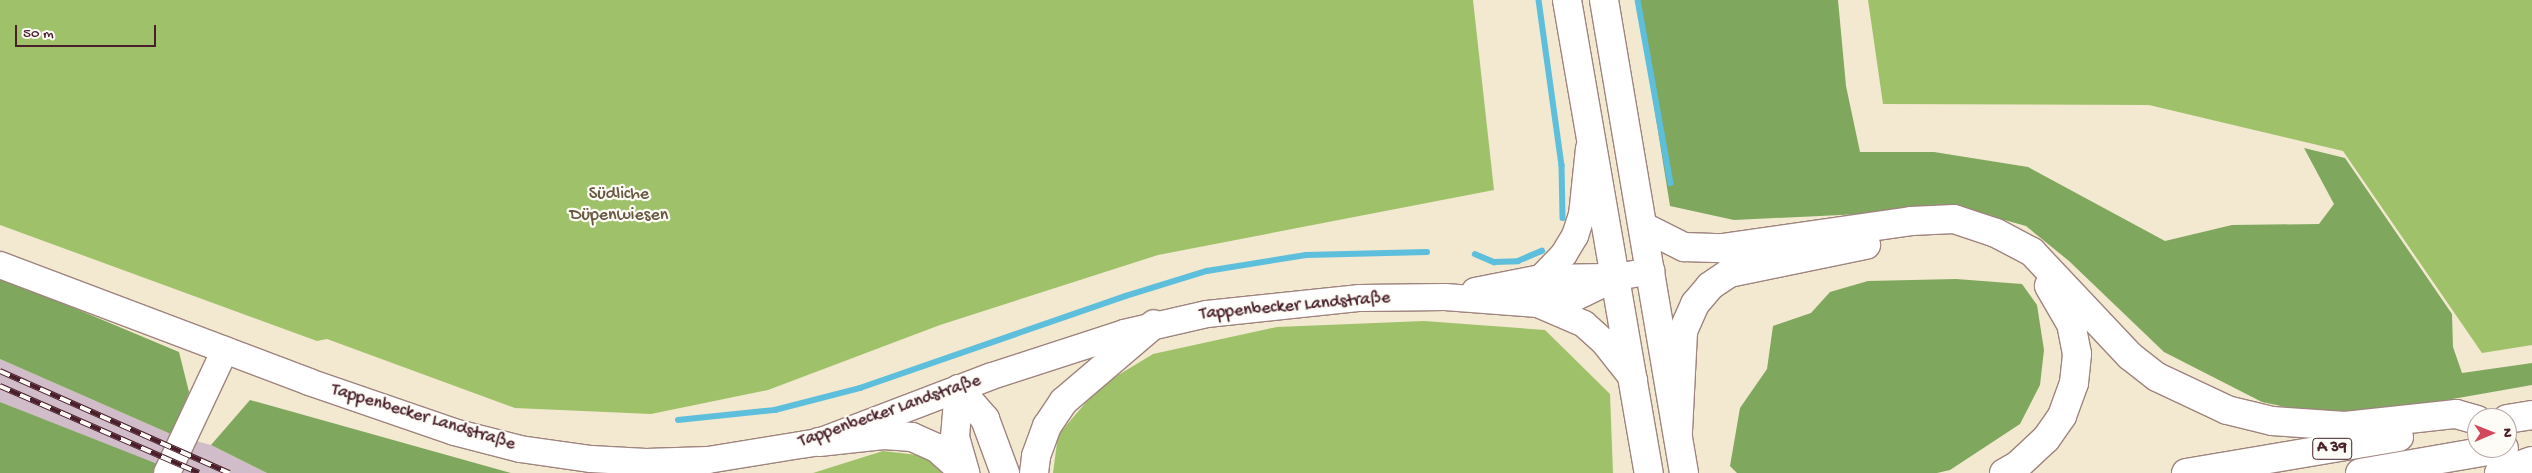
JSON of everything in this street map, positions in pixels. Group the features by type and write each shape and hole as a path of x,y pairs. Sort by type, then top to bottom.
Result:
{"main road":[{"path":"1567,0 1650,473"},
{"path":"1604,0 1644,227 1684,473"},
{"path":"1644,227 1684,247 1722,248 1911,221 1954,219 1996,233 2032,252 2130,356 2157,377 2226,410 2272,421 2345,426 2456,414 2467,417"},
{"path":"1678,432 1683,330 1696,304 1716,282 1729,273 1844,249 1914,238 1955,236 1995,244 2026,262 2060,302 2071,324 2077,354 2074,383 2062,416 2046,439 2018,465 2004,473"},
{"path":"1034,473 1036,456 1047,426 1064,402 1154,324"},
{"path":"959,388 955,437 965,473"},
{"path":"959,388 985,419 1005,473"},
{"path":"2517,417 2532,415"},
{"name":"A 39","path":"2186,473 2467,426"},
{"path":"819,442 884,435 912,437 937,448 965,473"},
{"name":"A 39","path":"2517,446 2532,443"},
{"name":"A 39","path":"2360,473 2467,455"},
{"path":"2499,473 2532,461"}],"street":[{"path":"1541,278 1564,254 1575,236 1582,215 1590,134"},
{"name":"Tappenbecker Landstraße","path":"0,264 224,350 445,429 520,449 591,459 646,462 708,460 819,442 959,388 1154,324 1206,314 1293,303 1360,298 1444,297 1538,304"},
{"path":"1538,304 1574,298 1617,277 1651,271"},
{"name":"Tappenbecker Landstraße","path":"1444,297 1541,278 1617,277"},
{"path":"1538,304 1584,324 1613,352 1634,380"},
{"path":"167,473 224,350"}],"shaded area":[{"path":"0,359 173,435 211,445 267,473 174,473 0,402"}],"green space":[{"name":"Südliche Düpenwiesen","path":"0,0 1473,0 1494,190 1158,255 940,325 768,390 651,414 515,408 327,339 317,341 0,225"},
{"path":"1637,0 1838,0 1846,86 1860,152 1934,152 2028,167 2165,241 2232,225 2319,224 2334,204 2304,148 2345,158 2452,314 2453,347 2462,373 2532,363 2532,385 2407,407 2313,413 2262,402 2164,352 2069,261 2026,226 1965,209 1734,220 1670,206"},
{"path":"1868,0 2532,0 2532,345 2482,353 2343,151 2149,105 1883,104"},
{"path":"0,277 179,352 189,392 173,435 0,359"},
{"path":"1956,279 2022,284 2037,305 2044,350 2040,385 2020,424 1950,470 1937,473 1737,473 1730,466 1740,408 1767,369 1773,326 1811,313 1830,292 1868,281"},
{"path":"1424,321 1545,330 1610,394 1613,473 1053,473 1058,435 1100,386 1153,354 1277,327"},
{"path":"250,400 511,473 267,473 211,445"},
{"path":"0,402 160,465 156,473 0,473"},
{"path":"883,451 926,456 942,473 813,473"}],"waterway":[{"path":"1539,0 1562,165 1563,218"},
{"path":"1638,0 1671,183"},
{"path":"1475,254 1494,262 1518,261 1542,251"},
{"path":"678,420 775,410 860,388 1126,296 1207,271 1306,255 1427,252"}],"railway":[{"path":"0,371 229,473"},
{"path":"0,386 199,473"}]}
